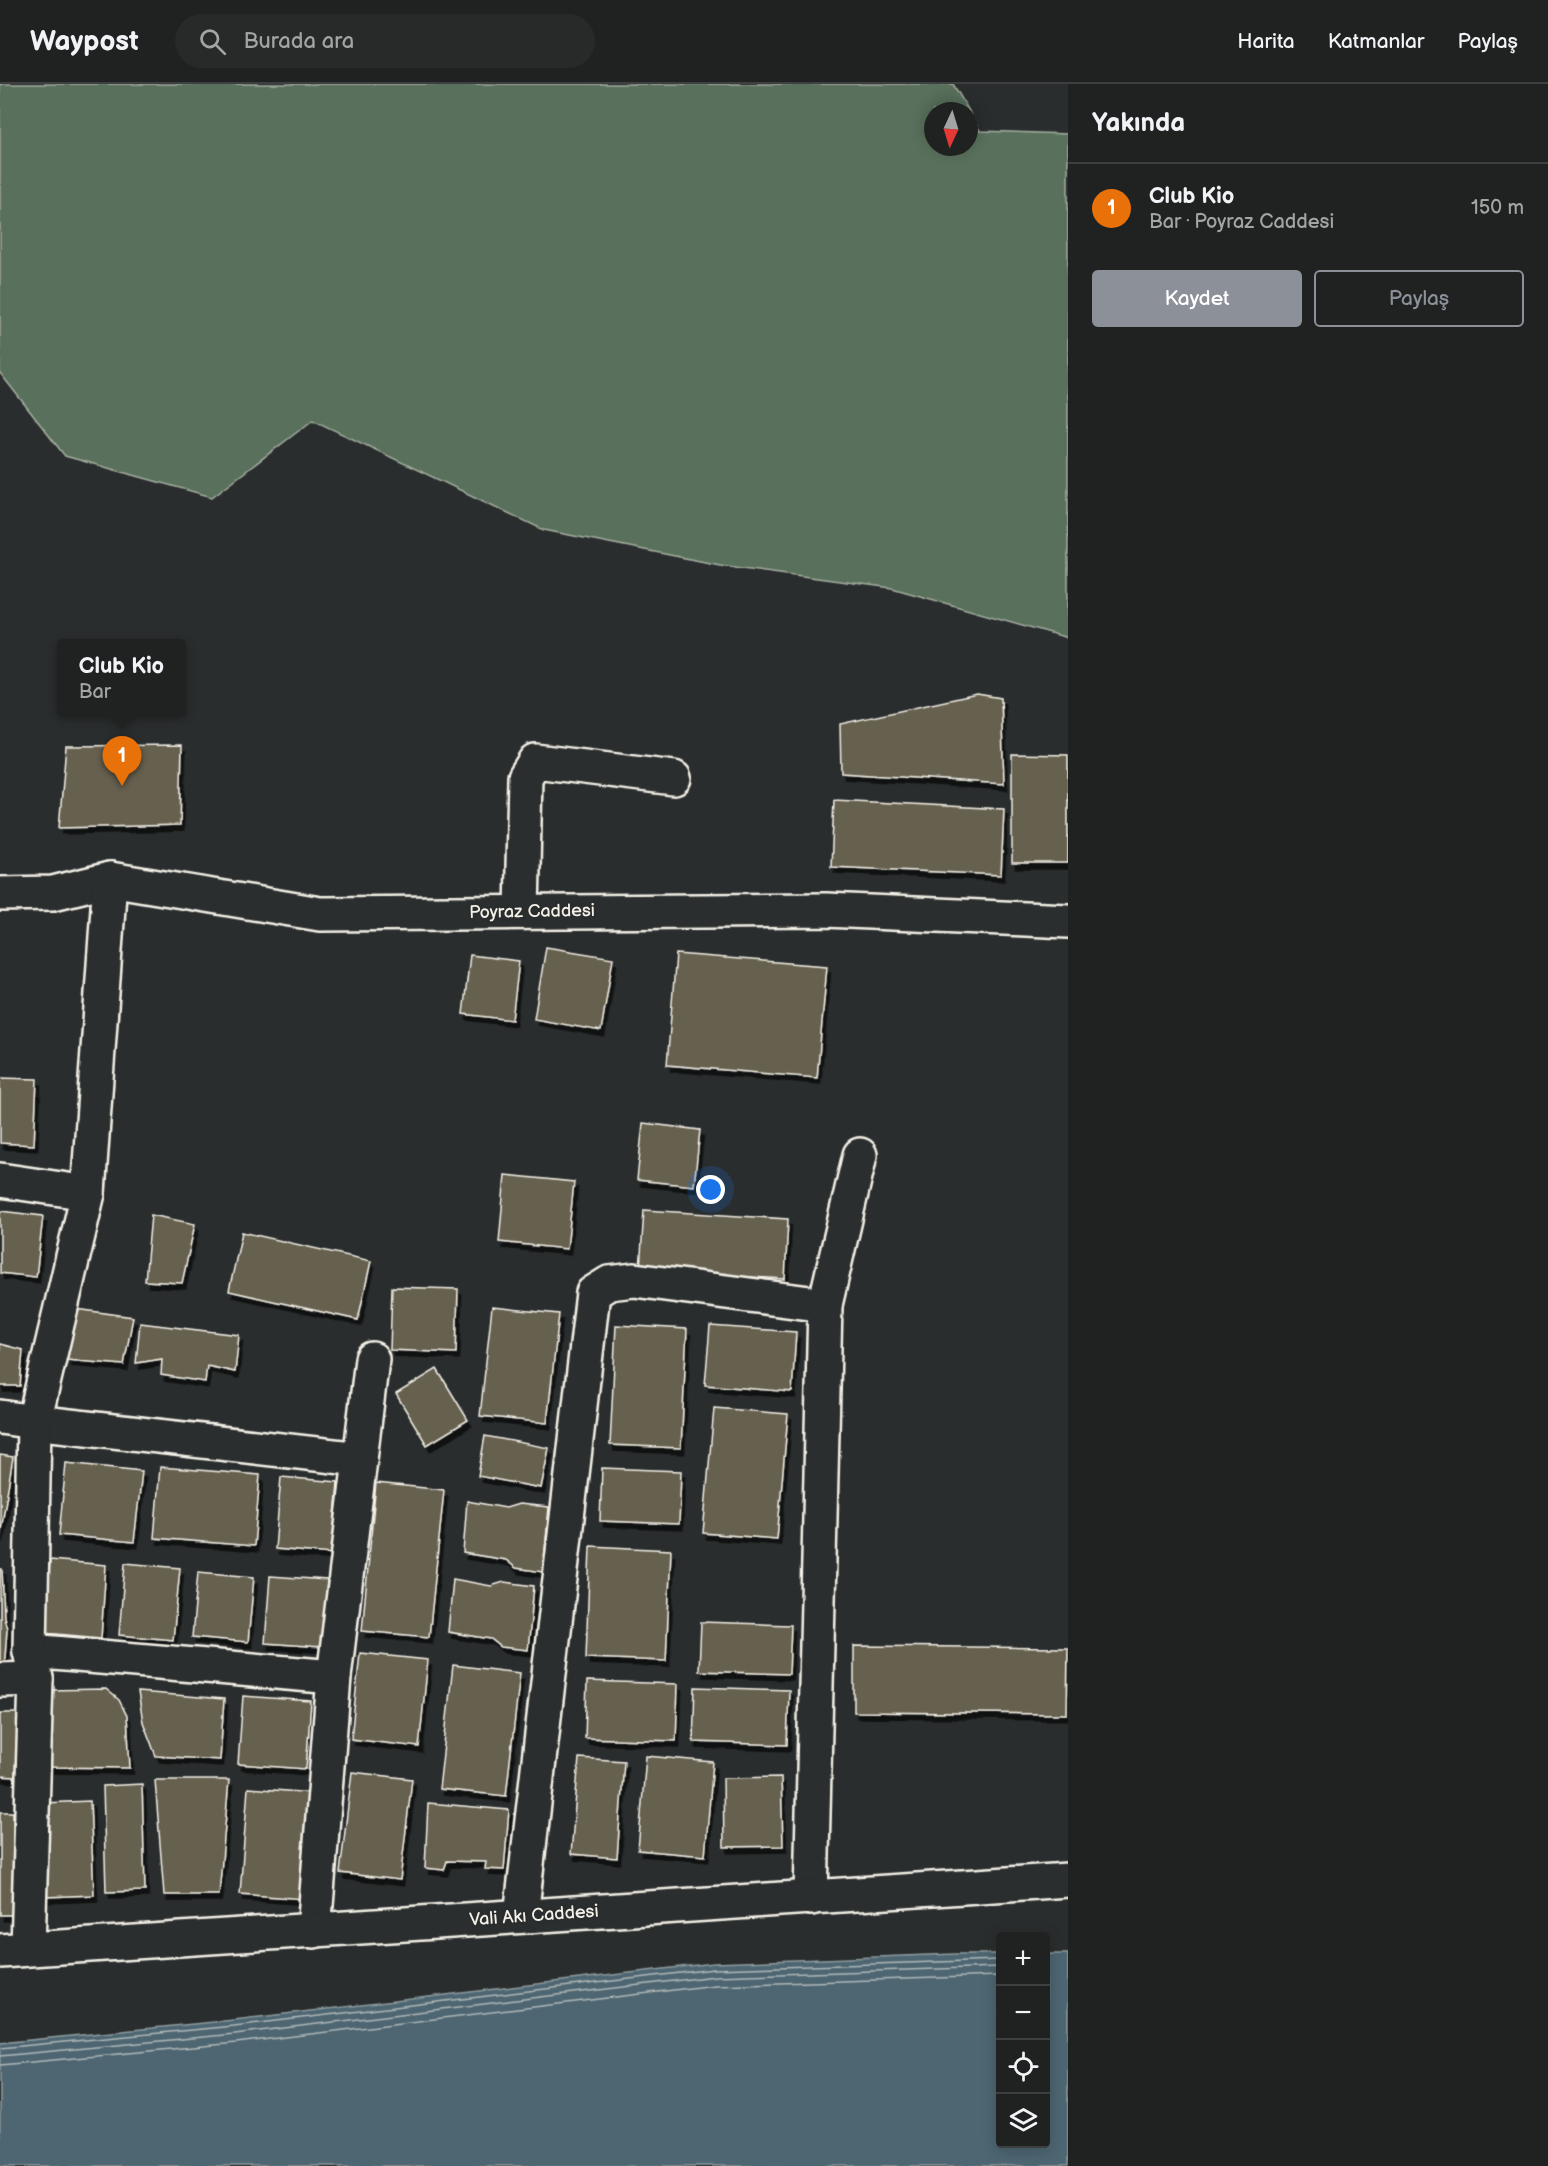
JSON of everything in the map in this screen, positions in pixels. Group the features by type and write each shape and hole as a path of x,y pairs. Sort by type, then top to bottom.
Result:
{"street":[{"path":"522,912 525,777 535,761 674,778"},
{"path":"14,1949 33,1665 34,1422 88,1193 110,879"},
{"name":"Poyraz Caddesi","path":"0,894 53,893 110,879 320,914 826,910 1068,921"},
{"path":"811,1898 825,1305 860,1155"},
{"path":"0,1180 88,1193"},
{"path":"521,1916 593,1293 609,1283 634,1280 825,1305"},
{"path":"314,1931 334,1677 372,1359"},
{"path":"0,1417 360,1459"},
{"path":"0,1680 33,1665 334,1677"},
{"name":"Vali Akı Caddesi","path":"14,1949 1068,1880"}],"green space":[{"path":"0,84 953,84 964,102 924,102 924,156 978,156 978,128 980,131 1068,134 1068,638 892,588 720,565 544,530 313,420 212,497 65,456 0,373"}],"water":[{"path":"996,1954 996,2148 1050,2148 1050,1954 1068,1954 1068,2166 0,2166 0,2043 234,2020 714,1963"}],"building":[{"path":"977,694 1001,698 1004,784 841,773 840,724"},
{"path":"182,745 180,825 59,828 66,746"},
{"path":"1012,754 1068,755 1068,863 1012,863"},
{"path":"834,800 1004,809 1001,875 831,867"},
{"path":"546,947 613,958 601,1031 534,1019"},
{"path":"676,954 827,966 817,1078 667,1065"},
{"path":"470,955 519,961 512,1020 463,1014"},
{"path":"0,1078 37,1079 34,1145 0,1143"},
{"path":"643,1123 700,1130 694,1186 637,1180"},
{"path":"505,1175 574,1182 567,1249 499,1242"},
{"path":"644,1210 788,1219 785,1279 640,1270"},
{"path":"0,1211 43,1216 36,1277 0,1273"},
{"path":"151,1215 195,1224 182,1283 145,1281"},
{"path":"242,1232 371,1261 358,1320 229,1291"},
{"path":"392,1287 458,1289 456,1353 390,1350"},
{"path":"492,1307 559,1314 547,1423 480,1416"},
{"path":"76,1309 133,1317 124,1365 67,1360"},
{"path":"140,1323 239,1335 235,1372 207,1366 205,1382 161,1375 162,1359 136,1363"},
{"path":"616,1325 687,1329 681,1448 610,1445"},
{"path":"710,1326 796,1332 792,1392 705,1385"},
{"path":"0,1344 23,1350 20,1386 0,1386"},
{"path":"437,1369 468,1420 427,1445 396,1394"},
{"path":"714,1408 788,1414 777,1539 703,1533"},
{"path":"485,1436 549,1448 541,1488 478,1476"},
{"path":"0,1455 13,1457 0,1536"},
{"path":"66,1463 142,1471 134,1542 59,1535"},
{"path":"160,1467 260,1475 254,1546 154,1538"},
{"path":"602,1468 681,1471 679,1524 600,1521"},
{"path":"281,1477 338,1482 332,1554 275,1549"},
{"path":"376,1483 444,1490 429,1637 362,1631"},
{"path":"467,1501 506,1508 519,1504 549,1507 543,1572 516,1568 506,1560 463,1553"},
{"path":"590,1546 671,1550 666,1661 586,1658"},
{"path":"50,1560 106,1565 101,1638 45,1633"},
{"path":"125,1563 180,1568 173,1640 119,1635"},
{"path":"0,1569 2,1569 4,1617 7,1629 4,1671 0,1671"},
{"path":"198,1572 254,1577 248,1642 192,1637"},
{"path":"270,1576 327,1580 322,1647 265,1643"},
{"path":"453,1579 491,1586 504,1582 534,1586 528,1650 501,1647 491,1639 448,1632"},
{"path":"701,1622 791,1625 789,1674 699,1671"},
{"path":"854,1646 1068,1648 1067,1714 854,1712"},
{"path":"360,1653 428,1660 419,1747 351,1739"},
{"path":"453,1665 520,1673 506,1796 439,1789"},
{"path":"587,1681 678,1684 676,1741 585,1738"},
{"path":"695,1687 789,1690 787,1745 693,1742"},
{"path":"106,1689 119,1700 127,1716 130,1768 47,1767 48,1690"},
{"path":"138,1692 224,1699 220,1760 156,1756 143,1722"},
{"path":"243,1696 311,1701 306,1769 238,1764"},
{"path":"0,1713 18,1713 15,1777 0,1776"},
{"path":"646,1756 713,1762 705,1856 638,1850"},
{"path":"579,1758 624,1761 617,1858 571,1854"},
{"path":"352,1772 412,1779 400,1880 340,1873"},
{"path":"781,1777 783,1846 724,1847 723,1778"},
{"path":"155,1780 229,1780 219,1895 164,1895"},
{"path":"142,1784 145,1891 106,1892 103,1786"},
{"path":"248,1788 312,1793 304,1899 240,1894"},
{"path":"90,1801 94,1895 45,1897 42,1803"},
{"path":"428,1803 509,1810 504,1870 485,1869 486,1862 447,1861 444,1870 425,1868"},
{"path":"0,1812 13,1812 13,1915 0,1915"}],"place":[{"name":"Club Kio","path":"122,786"}]}
